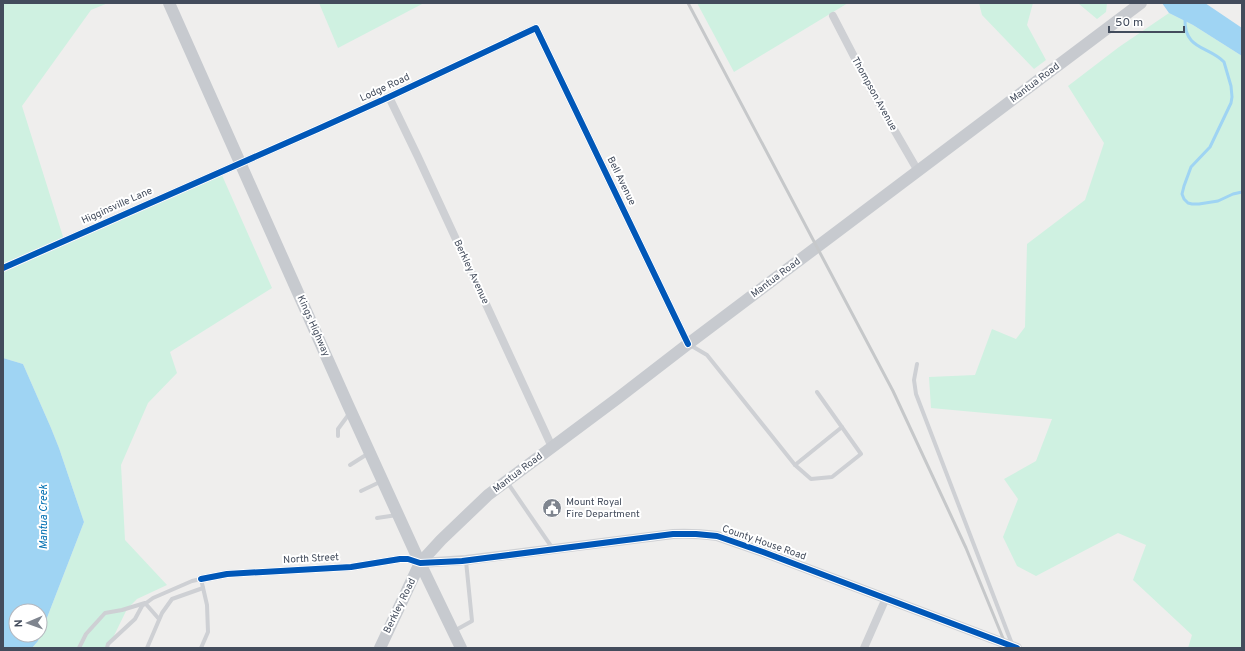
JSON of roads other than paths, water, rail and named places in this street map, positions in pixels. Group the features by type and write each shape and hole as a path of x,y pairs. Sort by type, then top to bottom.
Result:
{"main road":[{"name":"Kings Highway","path":"169,3 382,481 452,632 461,648"},
{"name":"Mantua Road","path":"420,563 441,540 483,500 506,481 1141,3"},
{"name":"Berkley Road","path":"380,648 420,563"}],"street":[{"name":"Thompson Avenue","path":"833,16 874,95 918,170"},
{"name":"Lodge Road","path":"240,163 389,97 536,28"},
{"name":"Bell Avenue","path":"536,28 688,344"},
{"name":"Berkley Avenue","path":"389,97 552,447"},
{"name":"Higginsville Lane","path":"3,268 240,163"},
{"name":"County House Road","path":"420,563 466,560 673,534 717,536 1015,647"},
{"name":"North Street","path":"201,579 228,574 351,567 400,559 408,559 420,563"},
{"path":"864,648 886,598"}],"lane":[{"path":"688,344 707,355 795,465 811,479 832,477 861,454 817,392"},
{"path":"917,364 914,380 916,394 1015,647"},
{"path":"338,436 338,428 351,412"},
{"path":"795,465 842,427"},
{"path":"350,465 370,453"},
{"path":"360,491 382,481"},
{"path":"506,481 553,549"},
{"path":"377,518 398,514"},
{"path":"452,632 472,621 466,560"},
{"path":"107,648 108,644 135,619 142,606 153,598 201,579 207,605 208,632 202,648"},
{"path":"147,648 162,612 172,599 203,588"},
{"path":"145,604 159,619"},
{"path":"79,648 86,634 105,613 145,604"}],"water":[{"path":"1162,3 1205,3 1242,28 1242,56 1193,25 1169,13"},
{"name":"Mantua Creek","path":"3,358 23,364 59,448 84,522 48,615 48,603 8,603 8,643 36,643 32,648 3,648"}],"waterway":[{"path":"1185,19 1186,29 1193,42 1224,62 1231,86 1232,97 1231,103 1210,147 1191,167 1182,194 1188,203 1199,204 1218,201 1233,194 1242,192"}],"railway":[{"path":"688,3 893,391 966,548 1007,648"}],"place":[{"name":"Mount Royal Fire Department","path":"552,508"}]}
